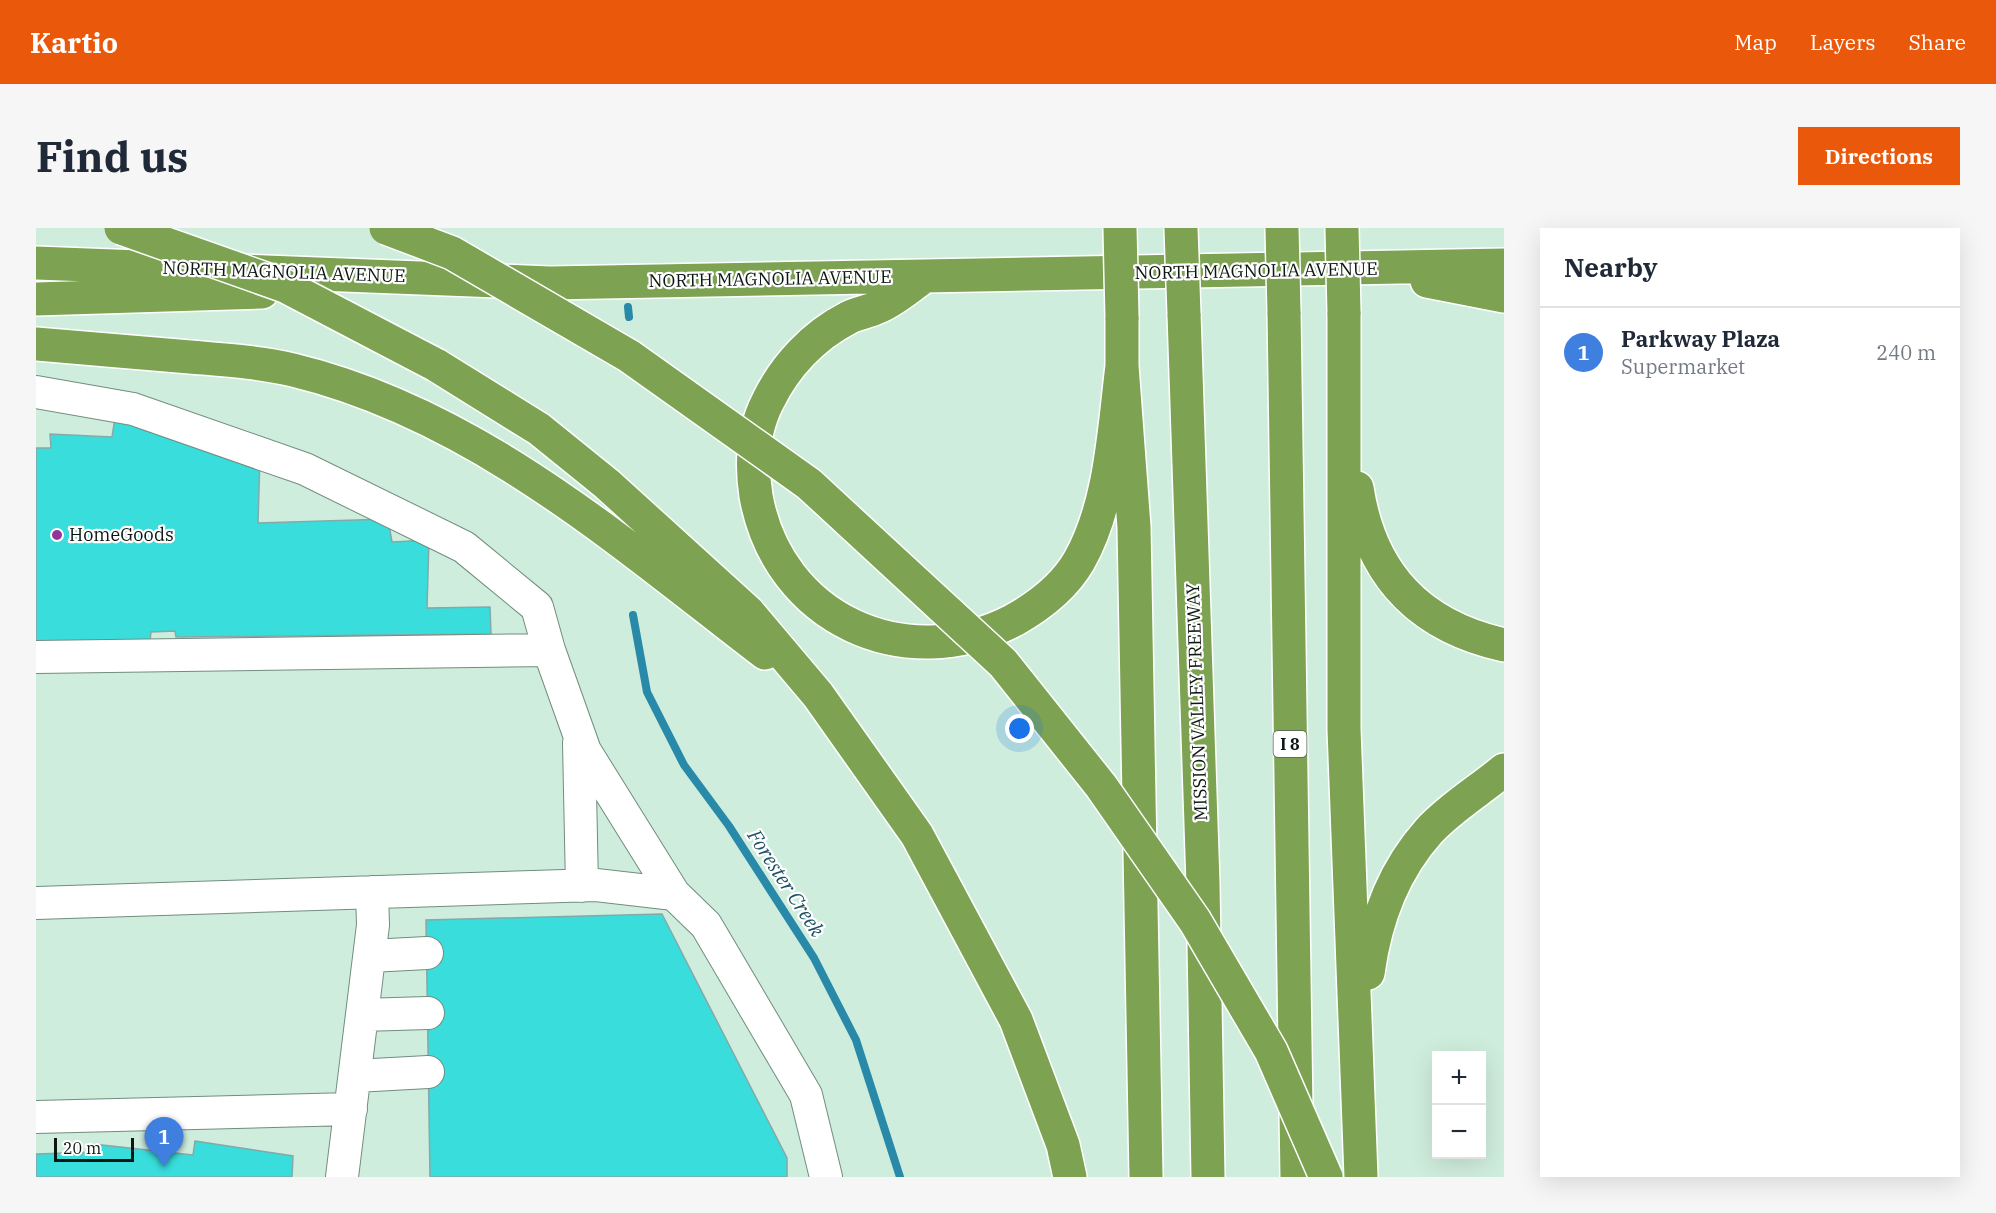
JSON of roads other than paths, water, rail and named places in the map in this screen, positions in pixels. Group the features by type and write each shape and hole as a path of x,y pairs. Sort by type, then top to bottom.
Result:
{"highway":[{"path":"121,228 285,286 436,365 539,429 607,483 748,612 818,695 917,835 1016,1020 1063,1145 1070,1177"},
{"path":"386,228 452,253 629,356 809,484 1003,663 1101,786 1195,921 1271,1051 1326,1177"},
{"path":"1120,228 1122,366 1134,527 1146,1177"},
{"name":"MISSION VALLEY FREEWAY","path":"1181,228 1203,884 1208,1177"},
{"name":"I 8","path":"1282,228 1297,1177"},
{"path":"1342,228 1345,404 1344,729 1361,1177"},
{"name":"NORTH MAGNOLIA AVENUE","path":"36,263 550,283 1504,265"},
{"path":"1369,269 1504,296"},
{"path":"925,276 879,307 850,317 816,338 782,378 767,401 758,427 753,454 759,511 771,546 784,569 806,593 834,616 862,632 895,640 965,640 998,628 1026,613 1060,587 1079,561 1095,523 1106,481 1122,366"},
{"path":"36,298 550,283"},
{"path":"36,344 260,363 337,383 427,419 520,471 582,512 818,695"},
{"path":"1345,404 1361,512 1375,551 1395,584 1422,611 1453,629 1504,645"},
{"path":"1359,1094 1367,979 1378,916 1400,872 1430,831 1504,770"}],"street":[{"path":"36,392 133,410 305,469 464,548 537,607 549,650 579,733 597,770 674,894 706,925 806,1095 826,1177"},
{"path":"36,657 549,650"},
{"path":"579,733 582,886"},
{"path":"36,903 582,886 674,894"},
{"path":"342,1177 370,956 373,925 372,892"},
{"path":"370,956 427,953"},
{"path":"362,1015 428,1014"},
{"path":"356,1076 428,1072"},
{"path":"36,1117 351,1109"}],"waterway":[{"name":"Forester Creek","path":"628,307 629,317"},
{"name":"Forester Creek","path":"633,615 647,692 684,765 729,826 814,958 856,1040 900,1177"}],"place":[{"name":"HomeGoods","path":"57,535"},
{"name":"Parkway Plaza","path":"164,1167"}]}
